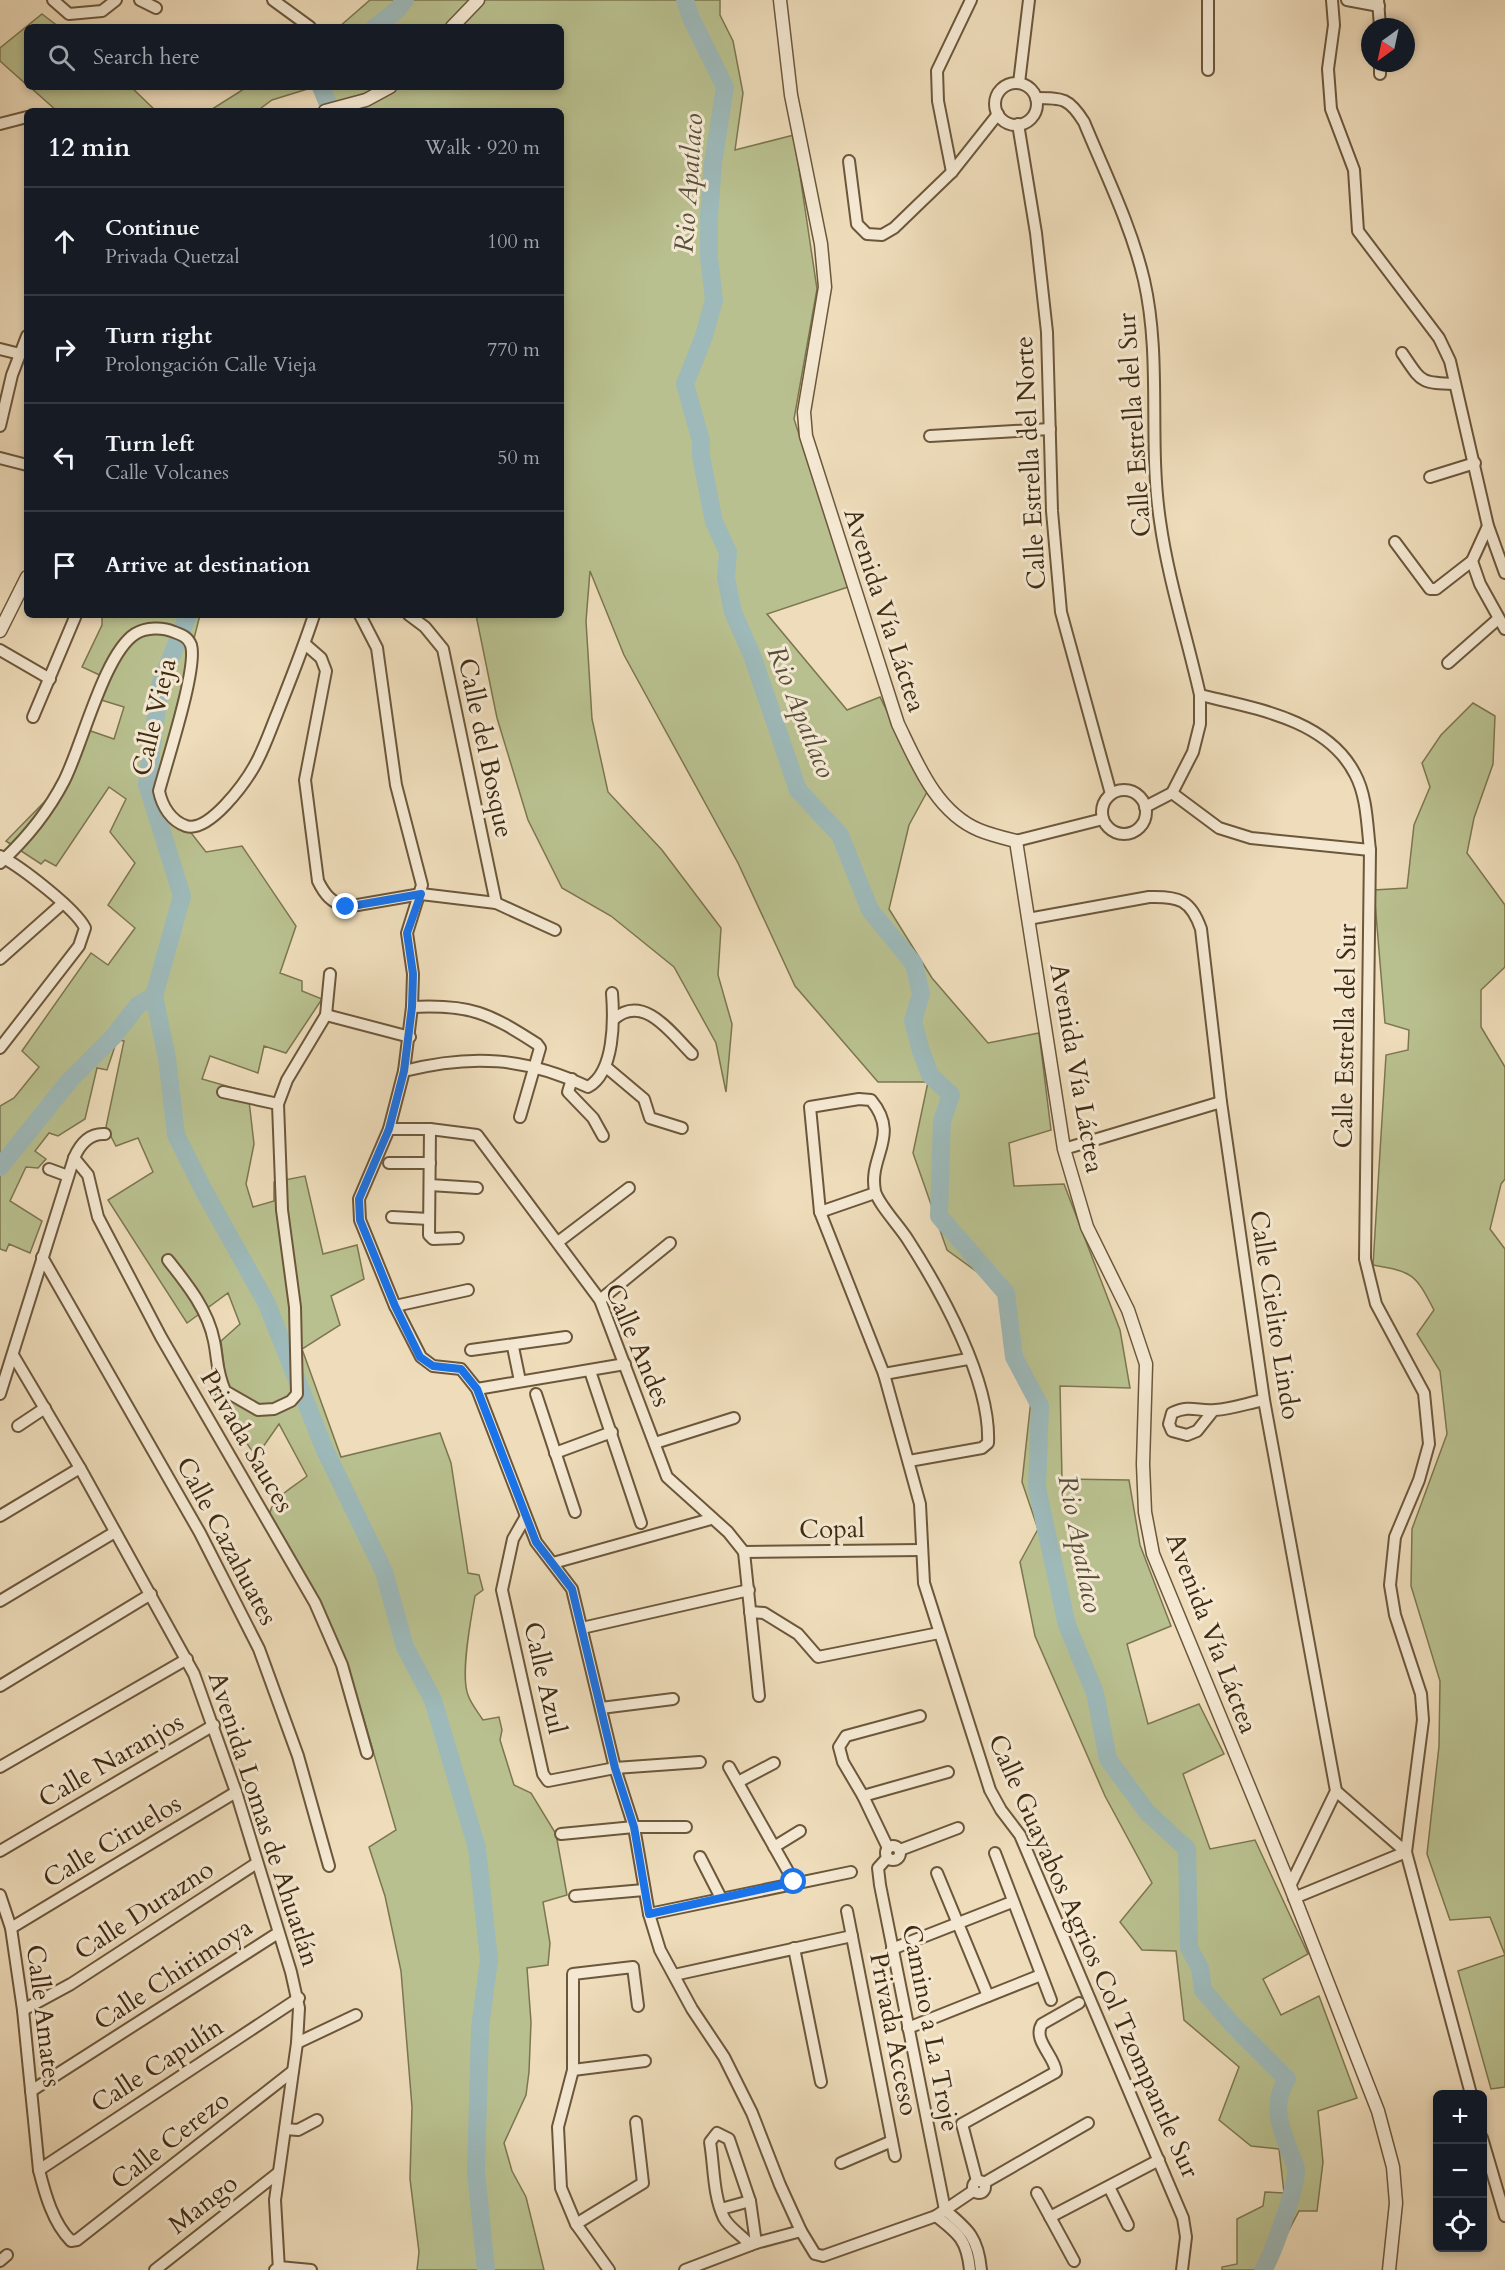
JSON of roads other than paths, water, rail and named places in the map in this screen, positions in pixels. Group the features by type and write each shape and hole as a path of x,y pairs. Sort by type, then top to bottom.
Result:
{"street":[{"path":"53,0 69,14 102,11 116,0"},
{"path":"140,0 156,8"},
{"path":"273,0 302,24"},
{"path":"455,24 478,0"},
{"name":"Avenida Vía Láctea","path":"780,0 791,96 821,244 825,287 804,412 806,436 898,724 917,764 936,796 959,818 977,830 1016,841 1064,1149 1087,1227 1128,1310 1146,1364 1143,1464 1145,1512 1153,1554 1292,1892 1378,2111 1393,2167 1396,2203 1389,2270"},
{"path":"952,172 938,101 937,71 971,0"},
{"path":"1018,83 1029,0"},
{"path":"1208,0 1208,70"},
{"path":"1332,0 1334,25 1328,69 1331,109 1354,170 1358,231 1439,338 1450,362 1488,526 1505,573"},
{"path":"1347,0 1379,3 1380,18"},
{"path":"1018,83 1030,88 1036,98 1037,106 1031,118 1018,124 1007,122 998,114 995,101 1000,89 1006,85 1018,83"},
{"path":"336,108 366,100 384,90"},
{"name":"Calle Estrella del Sur","path":"1036,98 1062,98 1075,107 1080,114 1136,248 1144,282 1154,351 1154,435 1160,521 1200,694 1257,709 1310,729 1335,750 1355,773 1364,804 1370,850 1365,1259 1376,1304 1424,1393 1429,1444 1419,1480 1395,1537 1390,1585 1395,1615 1421,1694 1423,1720 1406,1852 1470,2090"},
{"path":"849,160 857,225 867,234 882,235 894,228 952,172 998,114"},
{"path":"0,124 24,118"},
{"name":"Calle Estrella del Norte","path":"1018,124 1036,233 1047,332 1052,511 1061,612 1111,794"},
{"path":"0,426 24,344"},
{"path":"0,348 20,354"},
{"path":"1402,353 1419,378 1427,383 1455,384"},
{"path":"930,436 1050,429"},
{"path":"0,458 24,464"},
{"path":"1430,477 1475,464"},
{"path":"1395,542 1430,589 1436,589 1472,561 1488,526"},
{"path":"1472,561 1498,619 1505,628"},
{"path":"0,631 24,583"},
{"path":"33,717 75,618"},
{"name":"Calle Vieja","path":"2,859 44,812 65,779 107,675 123,647 140,632 170,630 186,637 192,651 190,673 159,791 162,804 170,815 190,826 210,819 235,794 255,765 305,644 313,618"},
{"path":"362,618 377,648 396,784 421,875 421,894 407,933 413,974 410,1037 404,1071 389,1129 358,1206 361,1226 395,1306 424,1362 433,1366 461,1369 477,1389 536,1542 572,1589 615,1768 634,1827 649,1914 660,1950 692,2009 724,2056 752,2113 801,2231 818,2256 940,2213 978,2185 1088,2123"},
{"name":"Calle del Bosque","path":"413,618 425,627 443,649 496,903"},
{"path":"1448,663 1498,619"},
{"path":"305,644 321,658 326,671 305,780 318,881 334,903 346,907 421,894 496,903 555,930"},
{"path":"0,650 50,679"},
{"path":"1145,807 1172,793 1193,752 1200,724 1200,694"},
{"path":"1118,790 1132,791 1143,800 1145,807 1144,821 1134,832 1119,834 1107,826 1103,819 1103,805 1111,794 1118,790"},
{"path":"1172,793 1219,828 1251,838 1370,850"},
{"path":"1016,841 1103,819"},
{"path":"2,859 63,903 82,921 85,928 84,937 2,1042"},
{"name":"Calle Cielito Lindo","path":"1028,919 1149,897 1170,896 1195,911 1201,929 1221,1102 1264,1400 1336,1791"},
{"path":"0,959 63,903"},
{"path":"168,1260 189,1287 205,1314 214,1341 216,1368 225,1390 258,1410 274,1409 291,1401 297,1389 294,1290 282,1210 278,1104 287,1080 326,1015 330,974"},
{"path":"404,1071 442,1061 498,1059 557,1071 588,1087 595,1083 606,1067 614,1019 612,993"},
{"path":"412,1007 449,1005 468,1008 507,1024 539,1046 520,1117"},
{"path":"614,1019 621,1013 636,1010 652,1015 692,1054"},
{"path":"326,1015 410,1037"},
{"path":"606,1067 644,1099 650,1118 682,1128"},
{"path":"572,1079 568,1092 593,1118 603,1136"},
{"path":"224,1092 278,1104"},
{"name":"Calle Guayabos Agrios Col Tzompantle Sur","path":"875,1193 875,1176 885,1135 880,1111 871,1100 859,1099 810,1107 820,1212 884,1374 909,1461 920,1504 924,1583 939,1633 990,1790 1001,1810 1020,1835 1183,2218 1186,2237 1182,2270"},
{"path":"1064,1149 1221,1102"},
{"name":"Calle Andes","path":"389,1129 430,1129 477,1135 600,1300 670,1481 728,1532 744,1552"},
{"path":"430,1129 430,1238 458,1238"},
{"path":"0,1394 74,1158 86,1140 97,1134 105,1134"},
{"name":"Privada Sauces","path":"74,1158 88,1175 98,1217 161,1337 315,1603 342,1665 368,1753"},
{"path":"389,1163 430,1163"},
{"path":"49,1169 68,1176"},
{"path":"430,1185 477,1188"},
{"path":"558,1242 629,1188"},
{"path":"820,1212 875,1193 929,1273 950,1313 968,1359 984,1408 989,1430 988,1443 982,1448 909,1461"},
{"path":"392,1217 429,1219"},
{"path":"600,1300 670,1243"},
{"name":"Calle Cazahuates","path":"42,1257 200,1533 259,1649 298,1756 329,1866"},
{"path":"395,1306 468,1290"},
{"path":"471,1350 513,1347 566,1337"},
{"path":"513,1347 520,1381"},
{"name":"Avenida Lomas de Ahuatlán","path":"13,1354 187,1659 214,1725 299,1998 297,2043 275,2200 278,2269"},
{"path":"884,1374 968,1359"},
{"path":"477,1389 625,1364"},
{"path":"590,1371 641,1523"},
{"path":"536,1395 575,1512"},
{"path":"1213,1411 1264,1400"},
{"path":"18,1426 45,1408"},
{"path":"655,1443 734,1418"},
{"path":"555,1453 612,1432"},
{"path":"0,1516 80,1468"},
{"name":"Calle Azul","path":"525,1518 513,1539 502,1590 543,1774 548,1781 554,1782 615,1768 700,1762"},
{"path":"553,1563 711,1519"},
{"path":"0,1601 115,1532"},
{"name":"Copal","path":"744,1552 921,1550"},
{"path":"744,1552 759,1696"},
{"path":"582,1628 749,1590"},
{"path":"0,1686 151,1594"},
{"path":"750,1612 764,1613 798,1634 818,1657 939,1633"},
{"path":"0,1767 187,1659"},
{"path":"601,1708 673,1699"},
{"path":"920,1716 846,1736 841,1741 840,1755 863,1796 887,1853 897,1847 900,1850 958,1828"},
{"name":"Calle Naranjos","path":"0,1851 214,1725"},
{"path":"738,1782 774,1763"},
{"path":"729,1767 794,1882"},
{"path":"863,1796 948,1772"},
{"path":"1336,1791 1406,1852 1292,1892 1336,1791"},
{"name":"Calle Ciruelos","path":"11,1928 236,1792"},
{"path":"561,1834 634,1827 686,1827"},
{"path":"774,1847 800,1830"},
{"name":"Camino a La Troje","path":"887,1853 878,1868 940,2213"},
{"path":"995,1853 1051,2000"},
{"path":"700,1857 721,1898"},
{"name":"Calle Durazno","path":"23,2010 71,1984 257,1863"},
{"path":"649,1914 794,1882 851,1872"},
{"path":"937,1873 988,1996"},
{"path":"575,1896 644,1890"},
{"name":"Calle Amates","path":"0,1895 11,1928 23,2010 39,2170 44,2193 57,2220 69,2240 74,2242"},
{"path":"892,1949 1012,1902"},
{"name":"Privada Acceso","path":"847,1911 895,2156"},
{"name":"Calle Chirimoya","path":"31,2091 278,1933"},
{"name":"Privada Acceso","path":"674,1975 852,1936"},
{"path":"794,1948 821,2082"},
{"path":"609,2270 576,2224 561,2188 558,2139 562,2106 573,2070 573,1974 633,1967 638,2006"},
{"path":"908,2028 1041,1975"},
{"name":"Calle Capulín","path":"39,2170 299,1998"},
{"path":"978,2185 962,2124 1056,2072 1056,2066 1039,2035 1039,2029 1042,2024 1079,2003"},
{"path":"297,2043 356,2015"},
{"path":"573,2070 645,2061"},
{"name":"Calle Cerezo","path":"74,2242 170,2170 292,2071"},
{"path":"285,2129 298,2130 316,2120"},
{"path":"576,2224 643,2183 636,2122"},
{"path":"717,2133 729,2139 750,2201 753,2244 728,2225 721,2209 710,2142 717,2133"},
{"name":"Privada Acceso","path":"841,2163 892,2141"},
{"path":"1484,2144 1505,2216"},
{"path":"1050,2217 1159,2160"},
{"name":"Mango","path":"155,2270 278,2174"},
{"path":"1109,2187 1128,2225"},
{"path":"1037,2193 1074,2261"},
{"path":"721,2209 750,2201"},
{"path":"940,2213 979,2248 981,2270"},
{"path":"685,2270 753,2244 801,2231"},
{"path":"968,2238 970,2270"},
{"path":"278,2269 311,2270"}],"waterway":[{"name":"Rio Apatlaco","path":"379,24 397,10 405,0"},
{"name":"Rio Apatlaco","path":"685,0 691,18 725,87 713,163 709,217 709,257 714,300 704,336 685,384 701,441 701,456 714,522 728,552 726,578 733,612 753,658 798,790 840,835 870,910 914,964 921,994 913,1021 921,1051 930,1075 951,1095 942,1121 939,1216 1006,1293 1014,1357 1040,1406 1037,1488 1067,1625 1095,1693 1108,1759 1147,1812 1187,1849 1189,1948 1200,1968 1203,1990 1232,2024 1287,2079 1282,2088 1278,2106 1283,2134 1296,2170 1295,2178 1283,2221 1263,2270"},
{"path":"322,90 330,108"},
{"path":"154,996 182,896 147,784 160,685 187,618"},
{"path":"0,1167 70,1080 113,1037 138,1005 154,996 167,1058 176,1135 204,1191 267,1304 324,1448 384,1572 405,1647 433,1700 477,1848 489,1960 480,2028 476,2172 486,2270"}]}
